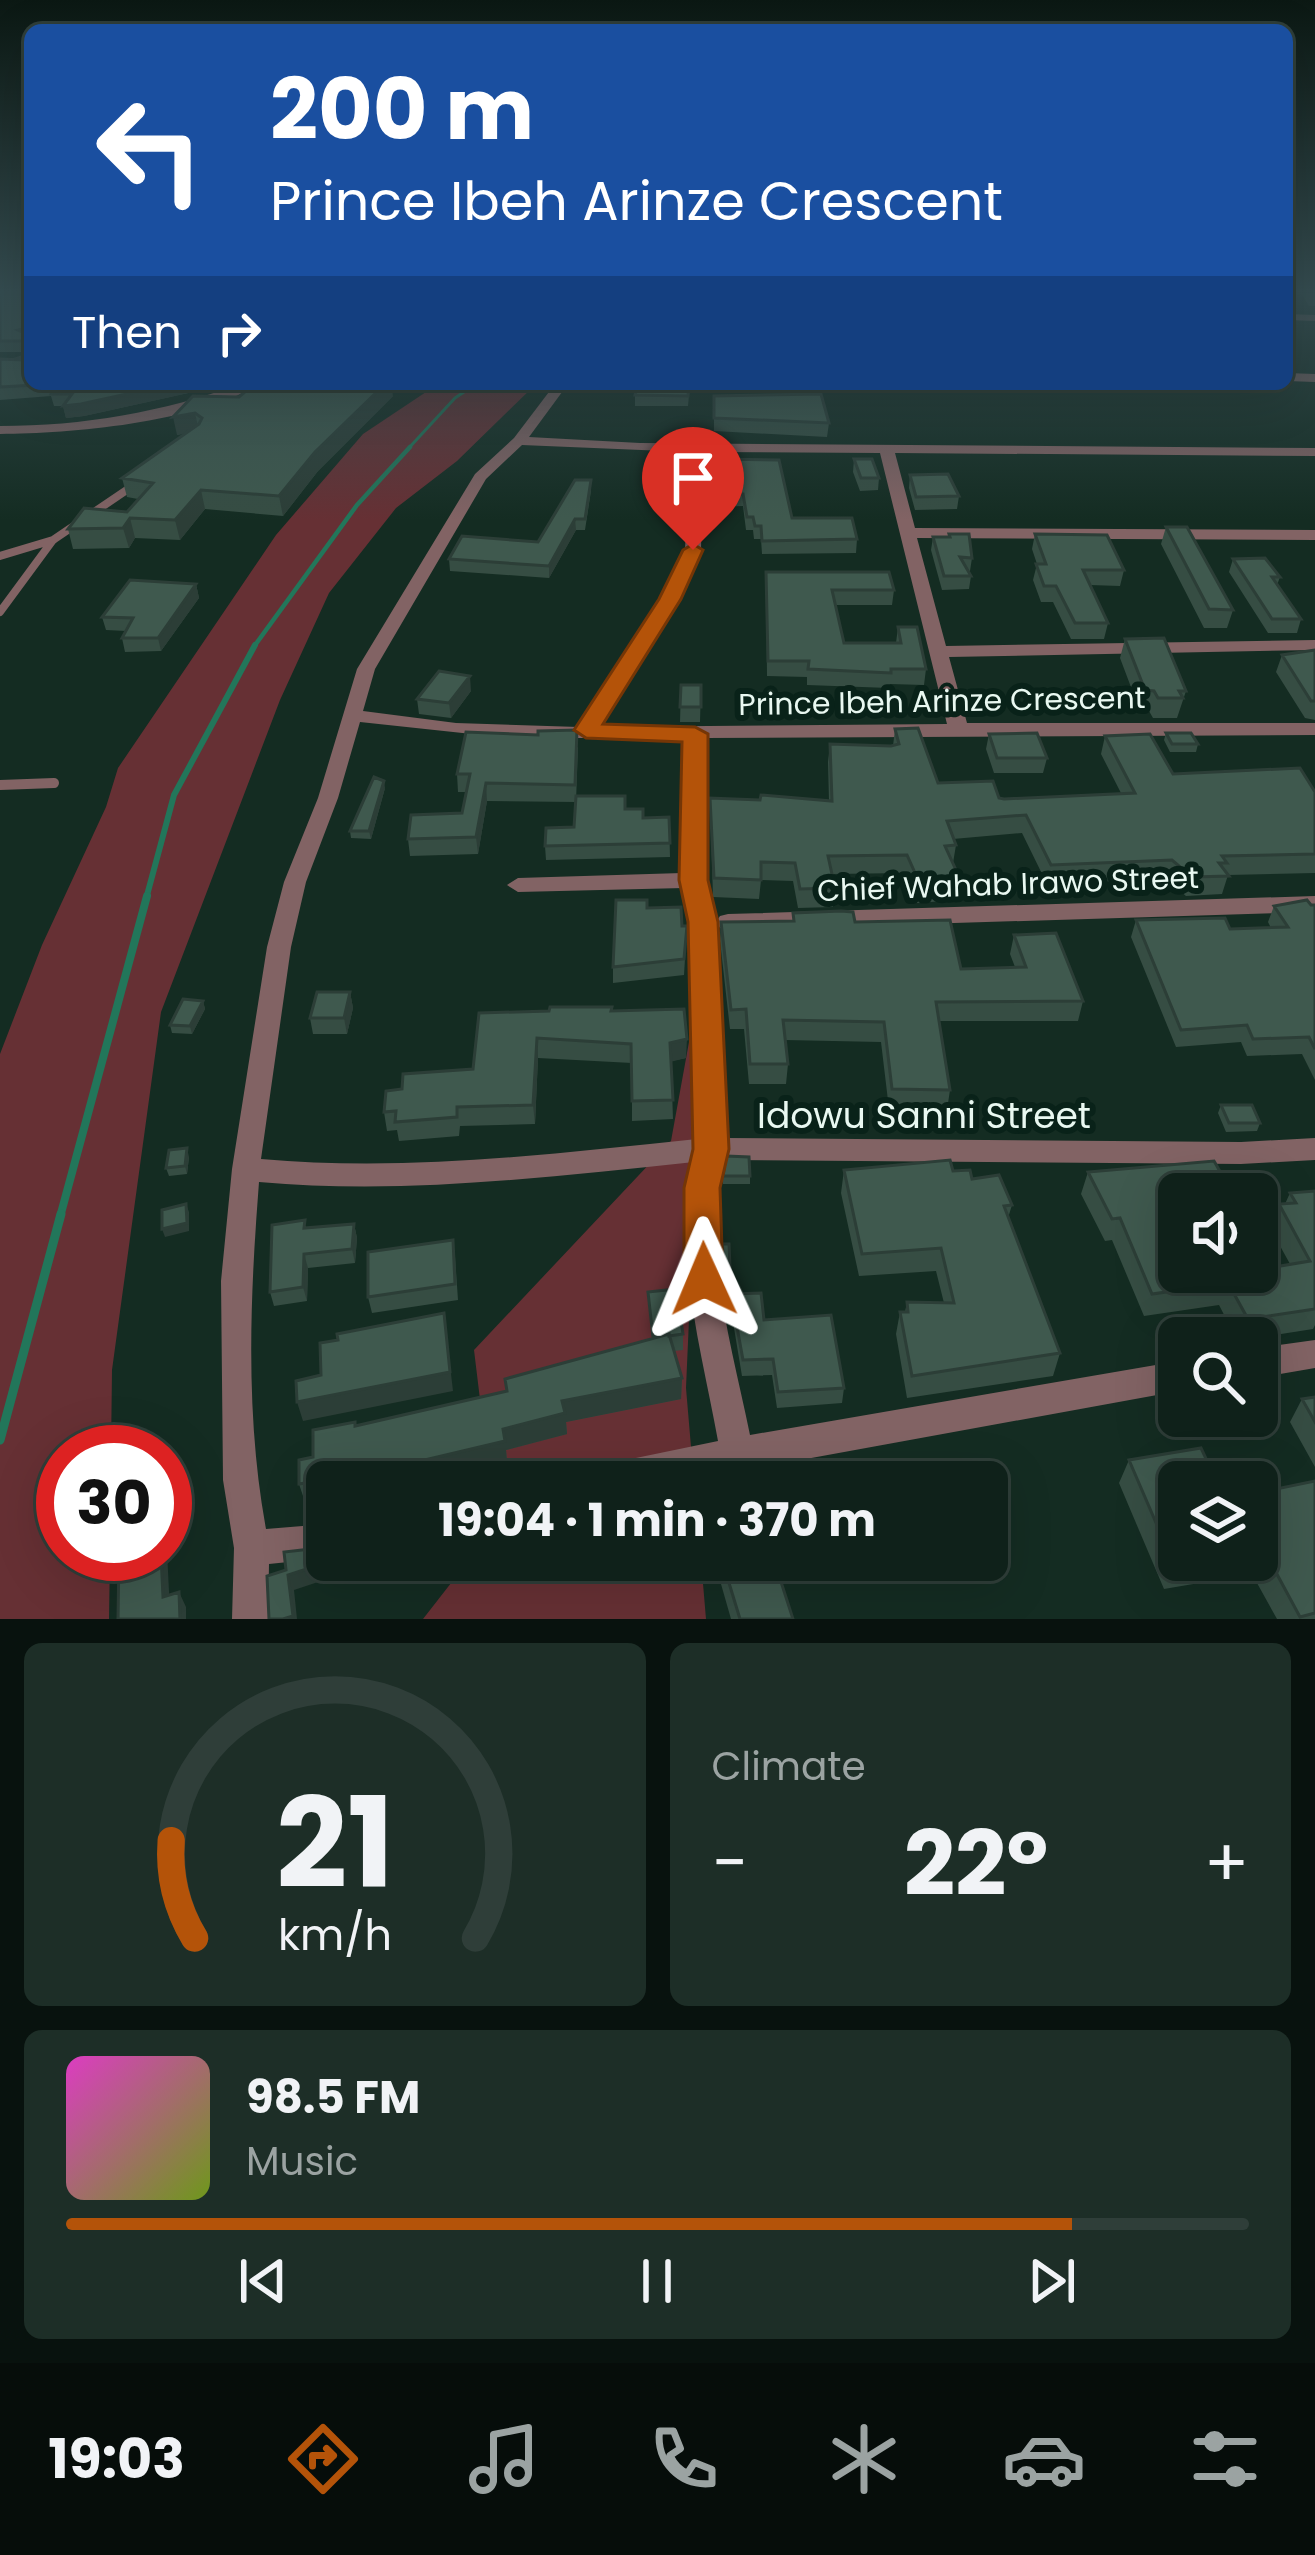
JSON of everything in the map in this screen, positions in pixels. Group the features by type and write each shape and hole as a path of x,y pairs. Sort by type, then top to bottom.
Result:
{"street":[{"path":"0,430 64,431 162,416 237,390"},
{"path":"250,1619 252,1548 240,1480 236,1280 246,1169 279,946 295,882 366,669 480,478 519,441 557,390"},
{"path":"519,441 1315,452"},
{"path":"586,730 670,599 693,550 695,446"},
{"path":"886,447 958,728"},
{"path":"910,533 1315,535"},
{"path":"937,652 1315,645"},
{"name":"Prince Ibeh Arinze Crescent","path":"354,715 488,729 695,734 958,728 1315,729"},
{"path":"695,734 693,880 703,922 711,1149 702,1188 704,1279 737,1454"},
{"path":"518,885 693,880"},
{"name":"Chief Wahab Irawo Street","path":"703,922 1315,904"},
{"name":"Idowu Sanni Street","path":"246,1169 338,1177 487,1172 711,1149 1241,1153 1315,1149"},
{"path":"1278,1360 1315,1354"},
{"path":"703,1461 1158,1380"},
{"path":"252,1548 306,1542"}],"lane":[{"path":"0,556 52,540 153,472"},
{"path":"0,612 52,540"},
{"path":"0,785 54,783"}],"shaded area":[{"path":"429,390 530,390 457,461 396,508 329,593 280,700 161,1012 112,1370 111,1425 36,1425 36,1581 110,1581 109,1619 0,1619 0,1054 42,945 106,807 118,768 276,535 363,434"},
{"path":"705,954 686,1388 692,1461 487,1461 474,1350 671,1141"},
{"path":"453,1581 703,1581 706,1619 423,1619"}],"building":[{"path":"0,369 24,369 24,386 0,387"},
{"path":"53,390 145,390 63,406 72,394 51,394"},
{"path":"247,390 379,390 315,452 279,496 201,490 175,520 130,518 123,528 68,529 84,508 127,512 153,483 122,478 199,424 202,418 195,413 173,417 193,396 239,397"},
{"path":"636,390 688,390 688,396 635,395"},
{"path":"821,394 829,423 714,418 714,396"},
{"path":"715,459 779,460 792,518 852,518 857,539 762,541 761,526 747,517 743,494 717,494"},
{"path":"854,459 872,459 879,478 861,478"},
{"path":"948,474 959,496 916,497 910,475"},
{"path":"575,480 591,480 585,519 575,519 549,566 449,559 462,536 538,542"},
{"path":"1166,527 1187,527 1233,610 1209,609"},
{"path":"969,534 972,558 960,557 971,576 944,576 933,537"},
{"path":"1035,534 1107,535 1124,570 1083,570 1108,623 1075,623 1056,586 1044,586 1036,564 1046,564"},
{"path":"1265,558 1280,577 1272,577 1301,619 1272,619 1233,559"},
{"path":"766,572 889,572 894,590 832,590 844,643 901,643 898,627 917,627 926,669 891,669 891,673 808,669 809,661 768,661"},
{"path":"130,580 196,584 158,638 122,638 133,618 102,617"},
{"path":"1164,638 1186,691 1179,691 1183,698 1158,698 1154,691 1145,690 1125,639"},
{"path":"1315,650 1315,701 1311,701 1282,655"},
{"path":"439,671 470,676 449,703 417,699"},
{"path":"681,685 701,685 701,707 680,707"},
{"path":"918,728 938,783 993,781 999,798 1004,799 1135,793 1105,736 1150,734 1173,774 1300,768 1315,792 1315,854 1222,856 1227,863 1219,863 1229,876 1192,877 1172,860 1051,865 1026,815 947,821 956,845 945,846 961,881 920,884 907,855 828,856 835,888 800,889 795,863 761,862 761,880 714,878 710,798 760,800 761,795 832,801 830,744 891,746 899,744 895,729"},
{"path":"577,730 575,785 486,783 476,837 408,839 411,815 462,813 470,774 457,774 466,732 538,735 538,731"},
{"path":"1037,733 1047,758 997,758 989,734"},
{"path":"1166,733 1191,733 1198,744 1172,744"},
{"path":"374,777 384,781 369,831 350,831"},
{"path":"576,796 625,796 625,809 643,809 643,818 669,817 670,843 545,846 546,828 574,827"},
{"path":"616,900 647,900 647,908 681,907 682,926 687,926 684,959 613,967"},
{"path":"1307,900 1315,905 1315,1049 1309,1037 1253,1039 1247,1025 1181,1030 1136,920 1225,918 1230,929 1288,927 1274,906"},
{"path":"853,912 855,922 950,920 961,969 1026,967 1014,935 1056,933 1083,1001 936,1002 950,1090 892,1089 884,1022 783,1020 788,1064 750,1064 746,1009 731,1010 721,922 794,921 793,913"},
{"path":"317,992 350,992 344,1018 310,1018"},
{"path":"183,999 203,1001 190,1026 170,1025"},
{"path":"550,1007 684,1009 687,1039 670,1043 673,1100 632,1101 631,1044 537,1038 533,1105 457,1107 457,1117 395,1122 396,1111 384,1112 386,1091 402,1089 403,1074 473,1069 479,1013 549,1011"},
{"path":"1221,1105 1252,1105 1260,1123 1229,1123"},
{"path":"187,1148 185,1166 166,1168 169,1150"},
{"path":"726,1156 749,1157 750,1176 723,1176"},
{"path":"950,1160 953,1171 970,1170 972,1179 999,1175 1012,1205 1004,1206 1060,1353 912,1376 900,1312 908,1312 907,1302 954,1303 941,1248 862,1254 844,1170"},
{"path":"1214,1161 1221,1173 1158,1173 1159,1293 1152,1294 1120,1218 1112,1219 1088,1172"},
{"path":"1315,1191 1315,1309 1247,1317 1234,1293 1278,1293 1278,1266 1310,1261 1279,1204 1296,1203 1290,1193"},
{"path":"186,1204 187,1223 162,1229 162,1210"},
{"path":"305,1220 304,1228 354,1224 352,1249 304,1254 303,1287 270,1292 272,1225"},
{"path":"453,1240 455,1284 368,1297 368,1252"},
{"path":"722,1244 729,1244 731,1289 727,1289"},
{"path":"676,1289 683,1334 653,1337 648,1292"},
{"path":"761,1293 764,1320 831,1315 844,1388 778,1392 773,1359 743,1360 731,1294"},
{"path":"444,1313 450,1372 297,1402 296,1381 321,1375 320,1343 338,1340 337,1334"},
{"path":"669,1334 682,1378 562,1401 565,1413 503,1429 505,1441 420,1461 306,1461 306,1483 299,1484 299,1460 313,1457 313,1430 355,1422 355,1426 507,1391 505,1379"},
{"path":"1315,1397 1315,1422 1302,1399"},
{"path":"1201,1448 1207,1461 1158,1461 1158,1527 1129,1460"},
{"path":"1315,1481 1315,1613 1300,1617 1278,1576 1278,1489"},
{"path":"306,1550 306,1569 288,1575 293,1616 269,1619 267,1576 286,1570 284,1552"},
{"path":"119,1581 162,1581 163,1597 179,1592 180,1619 118,1619"},
{"path":"728,1581 781,1581 793,1619 740,1619"}],"waterway":[{"path":"407,450 467,390"},
{"path":"254,646 357,505 410,447"},
{"path":"146,899 174,795 254,646"},
{"path":"60,1217 147,896"},
{"path":"0,1440 61,1214"}],"route":[{"path":"693,550 670,599 586,730 695,734 693,880 703,922 711,1149 702,1188 704,1279"}]}
